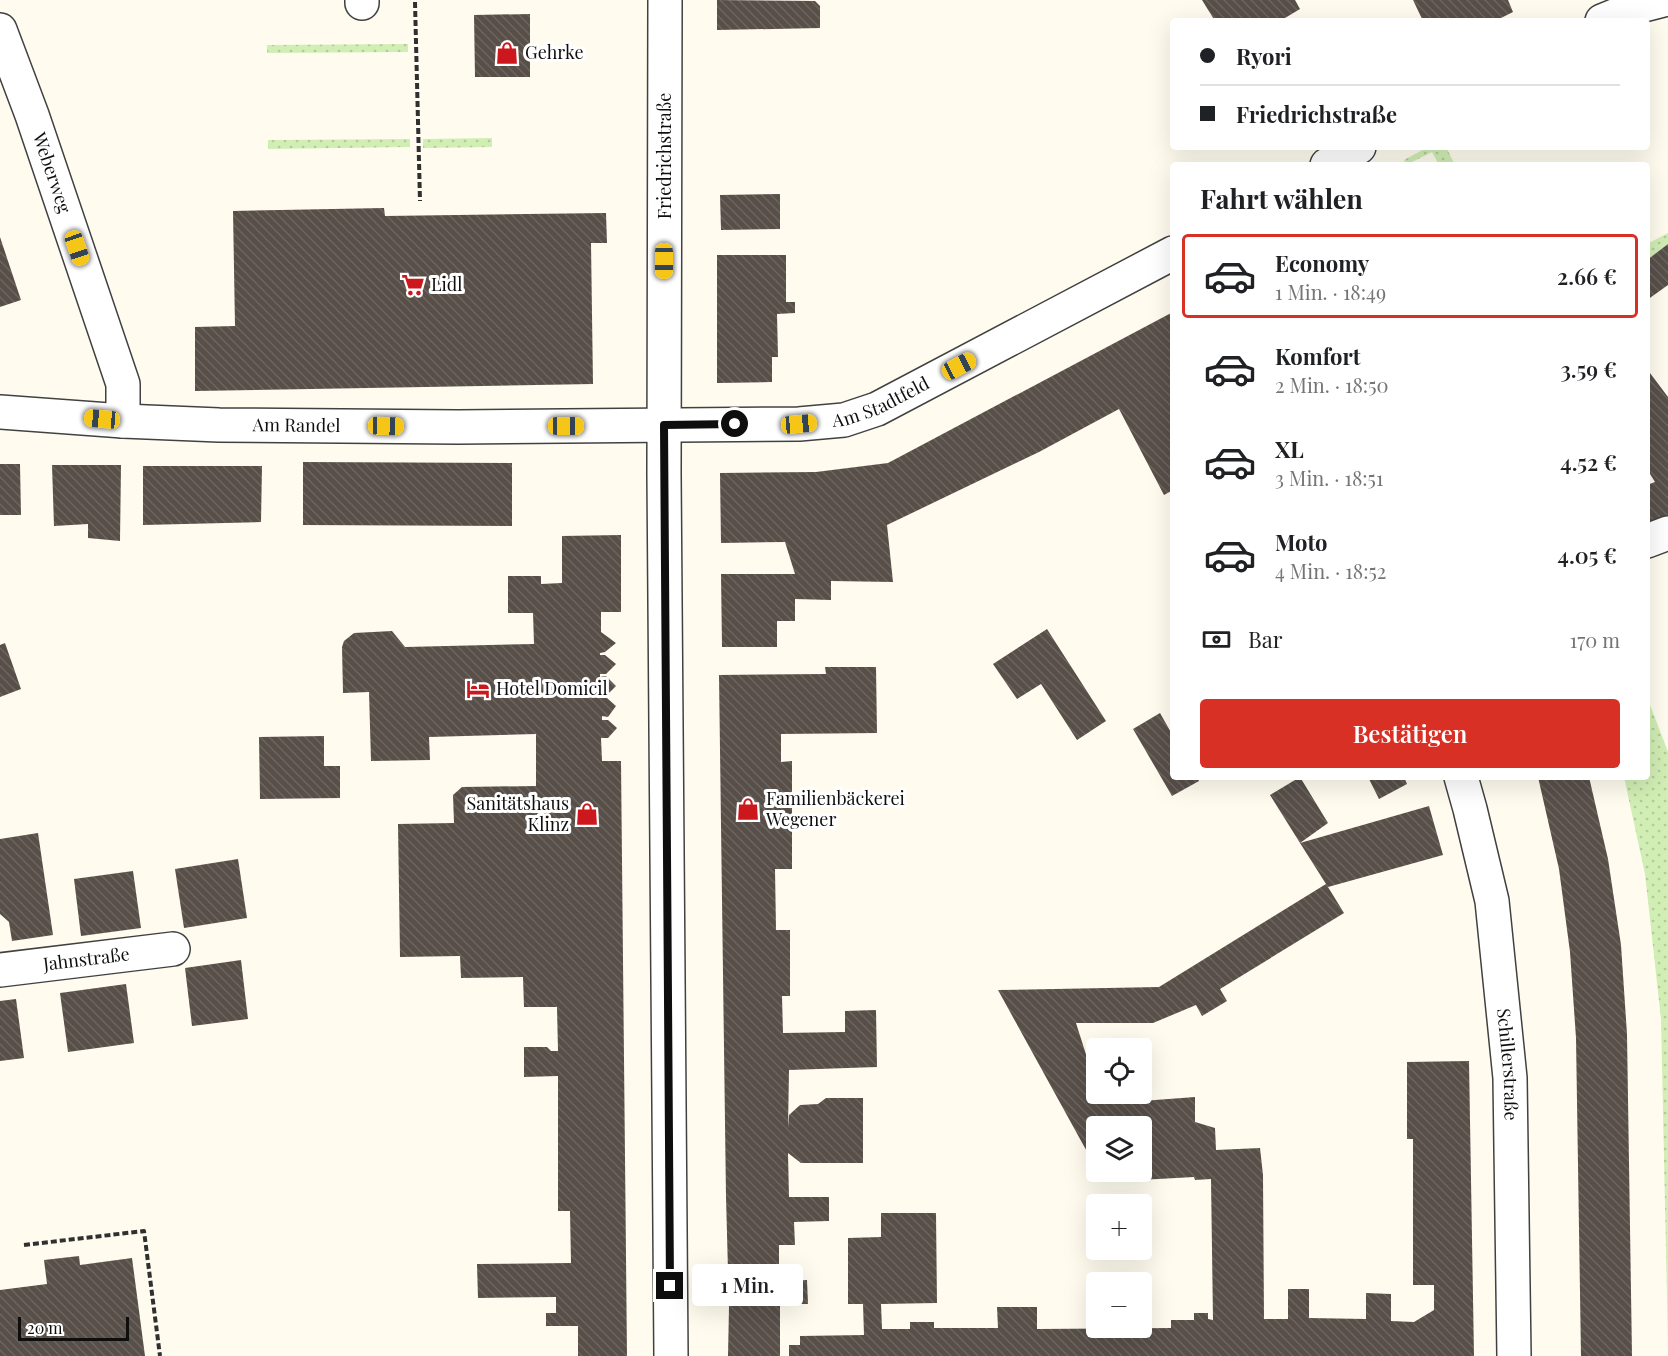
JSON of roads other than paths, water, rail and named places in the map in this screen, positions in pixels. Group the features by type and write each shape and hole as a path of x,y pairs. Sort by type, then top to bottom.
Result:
{"street":[{"name":"Friedrichstraße","path":"665,0 664,425 671,1356"},
{"path":"1609,18 1636,7 1663,0"},
{"name":"Weberweg","path":"0,30 32,115 123,384 123,421"},
{"path":"1332,162 1354,150"},
{"name":"Am Stadtfeld","path":"664,425 799,424 844,420 877,409 1170,255"},
{"name":"Am Randel","path":"0,412 219,425 664,425"},
{"path":"1650,540 1668,533"},
{"name":"Schillerstraße","path":"1462,780 1492,901 1510,1078 1514,1356"},
{"name":"Jahnstraße","path":"0,970 173,949"}],"place":[{"name":"Gehrke","path":"507,53"},
{"name":"Lidl","path":"413,285"},
{"name":"Hotel Domicil","path":"478,689"},
{"name":"Familienbäckerei Wegener","path":"748,809"},
{"name":"Sanitätshaus Klinz","path":"587,814"}]}
